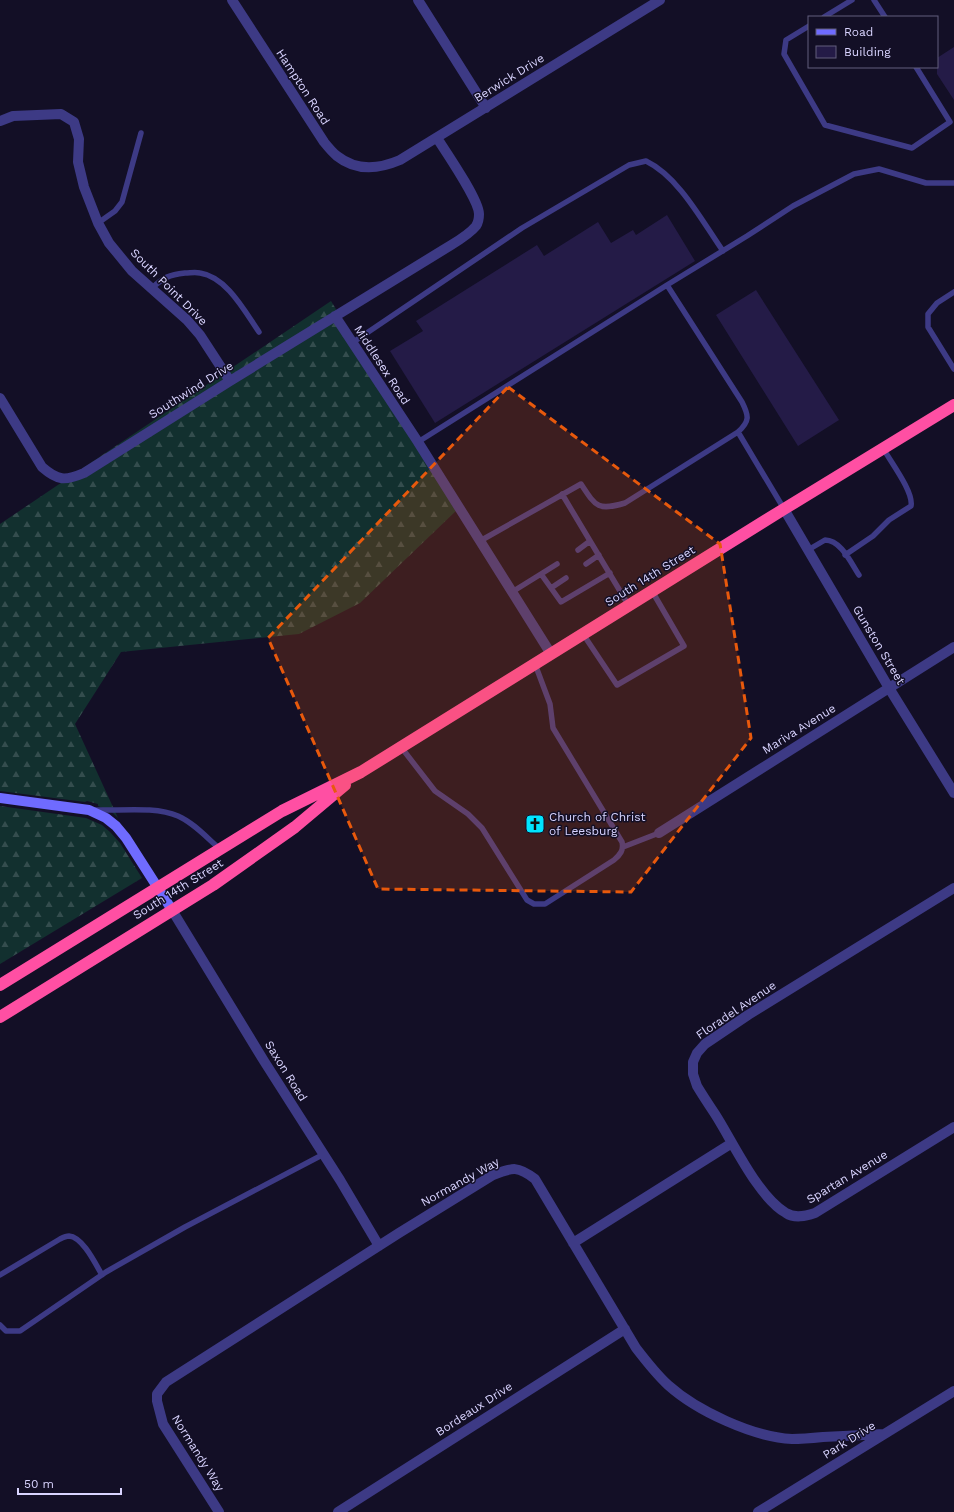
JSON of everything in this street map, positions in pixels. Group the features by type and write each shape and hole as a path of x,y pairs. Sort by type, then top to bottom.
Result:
{"highway":[{"name":"South 14th Street","path":"0,985 282,811 361,772 954,405"},
{"name":"South 14th Street","path":"0,1017 213,885 295,827 361,772"}],"street":[{"name":"Hampton Road","path":"232,0 324,142 337,156 350,164 368,168"},
{"path":"418,0 486,108"},
{"name":"Berwick Drive","path":"368,168 384,167 400,160 660,0"},
{"name":"South Point Drive","path":"0,121 13,116 61,114 74,122 79,139 78,162 84,187 98,223 109,243 132,271 187,320 200,335 230,380"},
{"path":"335,316 464,237 476,226 479,221 480,213 475,201 437,138"},
{"name":"Middlesex Road","path":"335,316 418,442 551,654"},
{"name":"Southwind Drive","path":"0,398 42,468 52,476 66,479 84,473 230,380 335,316"},
{"name":"Gunston Street","path":"784,509 954,793"},
{"name":"Mariva Avenue","path":"659,833 954,647"},
{"path":"0,798 89,810 106,818 116,826 126,838 172,910"},
{"name":"Floradel Avenue","path":"732,1143 697,1086 693,1074 692,1062 697,1053 705,1044 748,1015 954,888"},
{"name":"Saxon Road","path":"172,910 264,1061 324,1154 379,1246"},
{"name":"Spartan Avenue","path":"732,1143 745,1166 774,1204 786,1214 806,1216 815,1212 954,1127"},
{"path":"573,1243 732,1143"},
{"name":"Normandy Way","path":"219,1512 163,1424 157,1401 157,1394 160,1388 166,1382 379,1246 493,1176 515,1168 525,1172 535,1179 636,1348 650,1367 668,1385 689,1401 713,1415 744,1428 769,1435 792,1439 884,1434"},
{"name":"Bordeaux Drive","path":"338,1512 625,1329"},
{"name":"Park Drive","path":"758,1512 954,1391"}],"lane":[{"path":"826,16 852,0"},
{"path":"874,0 884,16"},
{"path":"808,27 786,40 784,54 824,125 912,148 950,122 917,68"},
{"path":"98,223 115,211 122,202 141,133"},
{"path":"352,343 522,228 628,165 637,162 646,161 664,172 688,200 723,251"},
{"path":"418,442 793,206 854,174 879,169 926,183 954,183"},
{"path":"152,288 163,278 168,276 193,272 208,275 228,290 237,300 259,332"},
{"path":"480,541 581,484 597,505 608,508 625,502 738,432 744,426 747,420 747,412 742,402 667,284"},
{"path":"954,292 937,303 928,314 928,327 954,369"},
{"path":"738,432 784,509"},
{"path":"845,555 873,536 889,520 911,506 912,502 909,493 883,448"},
{"path":"562,494 629,606"},
{"path":"808,550 821,541 830,540 835,542 858,575"},
{"path":"578,550 590,541"},
{"path":"586,564 599,555"},
{"path":"512,592 557,564"},
{"path":"541,574 561,602 610,573"},
{"path":"551,588 566,578"},
{"path":"583,634 617,686 684,646 652,591"},
{"path":"401,747 436,791 468,814 482,828 527,900 534,904 545,904 619,856 623,847 622,842 553,728 550,704 535,664"},
{"path":"89,810 155,811 178,816 192,825 221,849"},
{"path":"623,847 659,833"},
{"path":"0,1325 6,1331 20,1331 102,1275 185,1227 324,1154"},
{"path":"0,1275 60,1239 69,1236 78,1240 86,1248 102,1275"}],"highlighted area":[{"path":"508,387 720,544 751,738 631,892 378,889 268,638"}],"green space":[{"path":"331,301 458,509 360,603 299,634 121,652 75,724 118,818 112,812 98,806 98,804 87,801 85,802 0,791 0,524"},
{"path":"0,806 86,818 102,825 120,843 142,878 0,964"}],"building":[{"path":"954,47 954,100 937,74 938,57"},
{"path":"667,215 695,261 435,423 390,351 423,331 416,321 537,245 544,256 598,222 611,243 633,230 636,235"},
{"path":"756,290 839,420 798,446 716,315"}],"place":[{"name":"Church of Christ of Leesburg","path":"535,824"}]}
